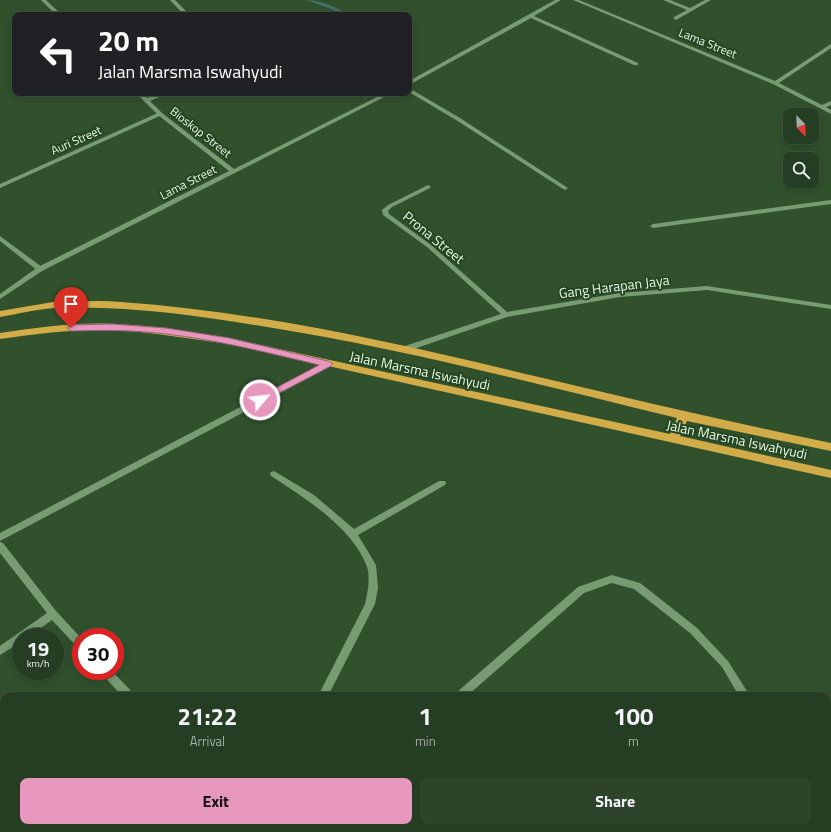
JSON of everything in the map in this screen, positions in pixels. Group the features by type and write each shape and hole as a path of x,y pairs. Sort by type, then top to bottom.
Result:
{"highway":[{"name":"Jalan Marsma Iswahyudi","path":"0,314 53,305 118,305 179,310 316,331 405,349 684,416 831,447"},
{"name":"Jalan Marsma Iswahyudi","path":"0,336 58,329 104,327 166,331 229,341 831,474"},
{"path":"673,439 684,416"}],"street":[{"path":"43,0 56,12"},
{"path":"172,0 185,12"},
{"path":"412,81 559,0"},
{"name":"Lama Street","path":"574,0 775,83 831,112"},
{"path":"665,0 691,10"},
{"path":"676,18 709,0"},
{"path":"531,16 636,64"},
{"path":"775,83 831,46"},
{"path":"412,92 458,119 565,188"},
{"name":"Bioskop Street","path":"142,96 160,114 234,171"},
{"path":"146,100 157,96"},
{"name":"Lama Street","path":"0,297 40,268 383,96"},
{"path":"822,107 831,103"},
{"name":"Auri Street","path":"0,186 160,114"},
{"name":"Prona Street","path":"428,187 390,206 385,210 386,214 429,246 506,315"},
{"path":"653,226 831,202"},
{"path":"0,238 40,268"},
{"name":"Gang Harapan Jaya","path":"405,349 506,315 620,295 707,288 831,307"},
{"path":"0,537 328,364"},
{"path":"274,474 311,497 353,534 371,565 373,588 370,604 325,692"},
{"path":"353,534 442,483"},
{"path":"0,546 53,614 72,635"},
{"path":"465,692 581,590 612,580 637,586 693,630 725,664 742,692"},
{"path":"0,651 53,614"},
{"path":"114,680 125,692"}],"waterway":[{"path":"309,0 340,12"}],"route":[{"path":"71,328 112,327 166,331 229,341 328,364 260,400"}]}
